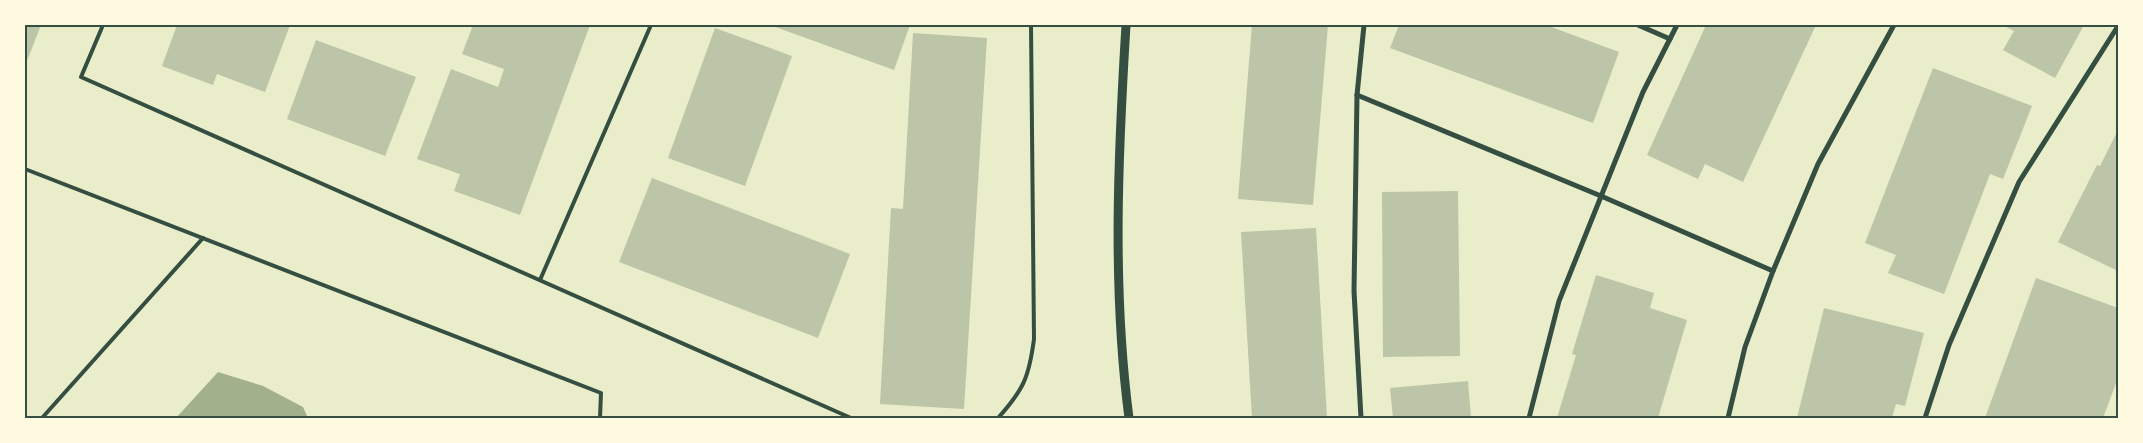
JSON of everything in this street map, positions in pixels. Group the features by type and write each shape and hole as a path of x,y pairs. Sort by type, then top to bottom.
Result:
{"street":[{"path":"1126,25 1118,142 1118,272 1129,418"},
{"path":"1360,418 1354,291 1357,95 1364,25"},
{"path":"1638,25 1670,39"},
{"path":"1529,418 1558,301 1643,92 1676,25"},
{"path":"1728,418 1745,348 1773,270 1818,164 1894,25"},
{"path":"1925,418 1949,344 2019,182 2118,26"},
{"path":"1357,95 1601,196 1773,270"}],"lane":[{"path":"103,25 82,77 851,418"},
{"path":"540,280 651,25"},
{"path":"998,418 1016,398 1030,370 1034,339 1031,25"},
{"path":"25,169 600,393 600,418"},
{"path":"42,418 203,238"}],"shaded area":[{"path":"218,372 263,386 303,407 308,418 176,418"}],"building":[{"path":"25,25 41,25 25,66"},
{"path":"177,25 290,25 265,92 217,74 213,85 162,66"},
{"path":"473,25 590,25 520,215 454,191 460,174 417,159 451,69 498,87 504,69 462,54"},
{"path":"770,25 910,25 894,70"},
{"path":"1252,25 1328,25 1313,205 1238,199"},
{"path":"1399,25 1546,25 1619,52 1593,123 1390,48"},
{"path":"1706,25 1816,25 1743,182 1705,164 1698,179 1647,155"},
{"path":"2002,25 2084,25 2055,78 2003,50 2014,31"},
{"path":"715,28 792,56 745,186 668,158"},
{"path":"913,33 987,38 964,409 880,404 891,208 903,209"},
{"path":"316,40 416,77 385,156 287,119"},
{"path":"1933,68 2032,106 2003,179 1990,174 1944,294 1888,273 1896,255 1865,243"},
{"path":"2118,130 2118,271 2058,242 2097,165 2100,166"},
{"path":"652,178 850,254 818,338 619,262"},
{"path":"1458,191 1460,356 1383,357 1382,192"},
{"path":"1316,228 1327,418 1252,418 1241,232"},
{"path":"1596,275 1654,293 1650,308 1687,320 1658,418 1557,418 1576,355 1572,354"},
{"path":"2036,278 2118,308 2118,378 2103,418 1985,418"},
{"path":"1824,308 1924,333 1905,406 1896,404 1892,418 1797,418"},
{"path":"1468,381 1471,418 1393,418 1390,388"}]}
